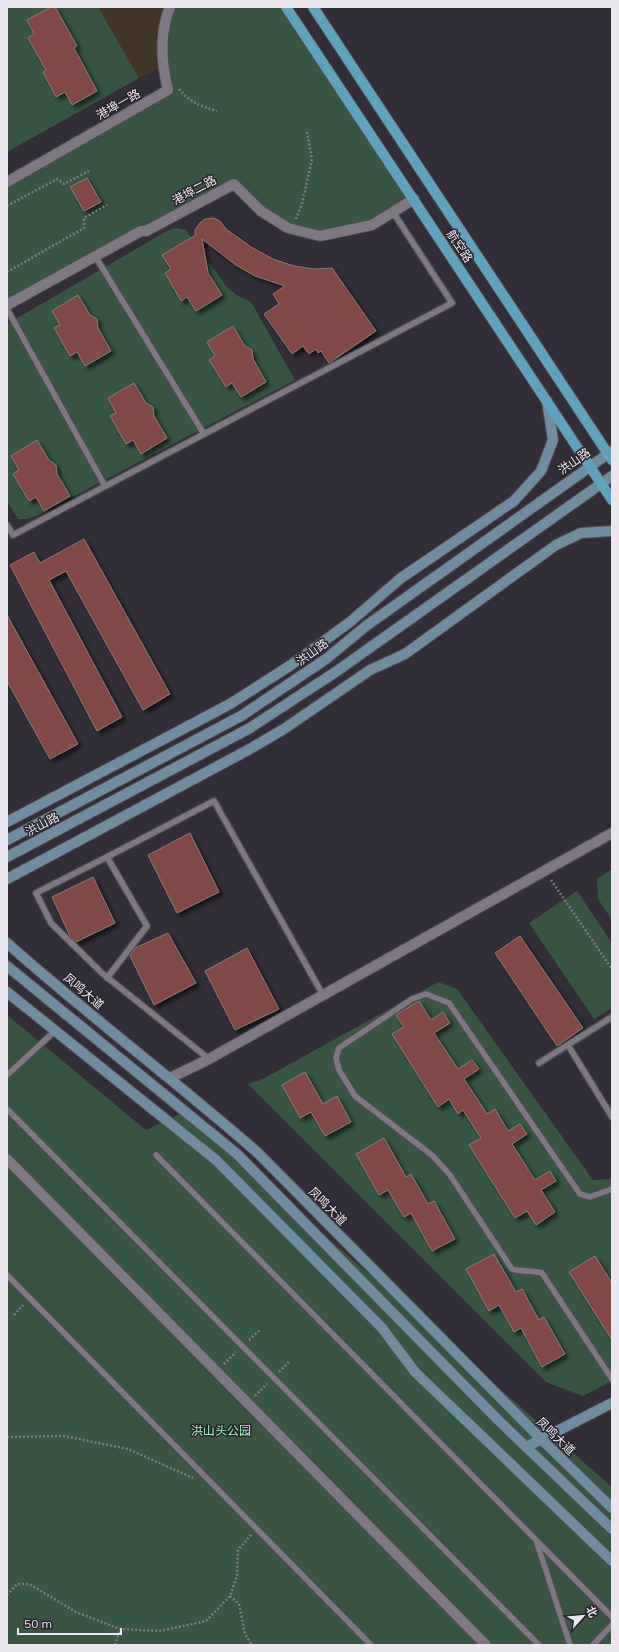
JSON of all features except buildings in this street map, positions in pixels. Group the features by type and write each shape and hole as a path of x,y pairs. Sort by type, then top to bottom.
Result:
{"main road":[{"name":"航空路","path":"286,7 350,106 414,199 612,500"},
{"name":"航空路","path":"313,7 610,455"}],"street":[{"name":"港埠一路","path":"7,182 168,90 162,68 162,42 167,14 170,7"},
{"name":"港埠二路","path":"7,305 140,231 146,231 234,184 262,211 288,228 320,236 372,225 414,199"},
{"path":"7,822 230,704 273,677 350,622 401,578 514,501 540,471 553,440 548,401"},
{"name":"洪山路","path":"7,840 242,716 326,659 366,626 590,466 610,455"},
{"name":"洪山路","path":"7,857 250,728 337,671 612,476"},
{"path":"7,879 248,750 284,729 370,670 405,654 556,545 581,533 612,531"},
{"path":"170,1078 209,1059 612,833"},
{"name":"凤鸣大道","path":"7,943 210,1110 258,1153 541,1439 612,1508"},
{"path":"7,966 237,1154 294,1214 526,1447 612,1529"},
{"path":"7,992 216,1160 382,1328 414,1372 612,1561"},
{"path":"7,1160 486,1645"},
{"path":"526,1447 612,1403"}],"lane":[{"path":"7,525 13,535 452,303 393,212"},
{"path":"95,256 204,434"},
{"path":"7,309 105,486"},
{"path":"209,1059 107,978 51,923 36,893 214,801 323,995"},
{"path":"107,857 147,926 107,978"},
{"path":"612,1189 590,1197 580,1194 449,1003 426,994 412,999 339,1048 336,1058 339,1070 355,1096 433,1156 450,1175 512,1269 523,1272 530,1270 542,1274 612,1379"},
{"path":"539,1063 612,1017"},
{"path":"7,1075 56,1031"},
{"path":"568,1045 612,1117"},
{"path":"7,1109 539,1645"},
{"path":"156,1155 612,1617"},
{"path":"7,1274 371,1645"},
{"path":"536,1541 570,1645"},
{"path":"594,1643 612,1625"}],"path":[{"path":"176,85 185,96 198,106 216,111"},
{"path":"293,229 302,204 312,159 307,132"},
{"path":"7,206 57,179 64,184 89,171"},
{"path":"7,272 84,228 84,218 108,205"},
{"path":"544,871 612,969"},
{"path":"14,1314 31,1298"},
{"path":"7,1437 64,1436 128,1449 196,1480"},
{"path":"7,1595 17,1584 29,1584 76,1612 120,1629 160,1631 206,1621 230,1596 237,1576 238,1550 256,1529"},
{"path":"230,1596 239,1604 245,1634 252,1645"},
{"path":"116,1645 120,1629"}],"shaded area":[{"path":"98,7 170,7 162,68 139,78"}],"green space":[{"path":"7,7 98,7 139,78 7,152"},
{"path":"170,7 286,7 414,199 372,225 320,236 288,228 234,184 7,305 7,182 168,90 162,68"},
{"path":"176,228 186,230 226,286 238,296 251,302 295,380 38,515 27,519 18,519 7,501 7,324 167,231"},
{"path":"612,869 612,920 598,899 597,879"},
{"path":"577,891 612,943 612,1008 594,1019 529,923"},
{"path":"438,982 457,989 593,1180 612,1179 612,1381 583,1396 546,1382 248,1084 263,1079"},
{"name":"洪山头公园","path":"7,1015 146,1130 184,1112 612,1487 612,1645 7,1645"}]}
